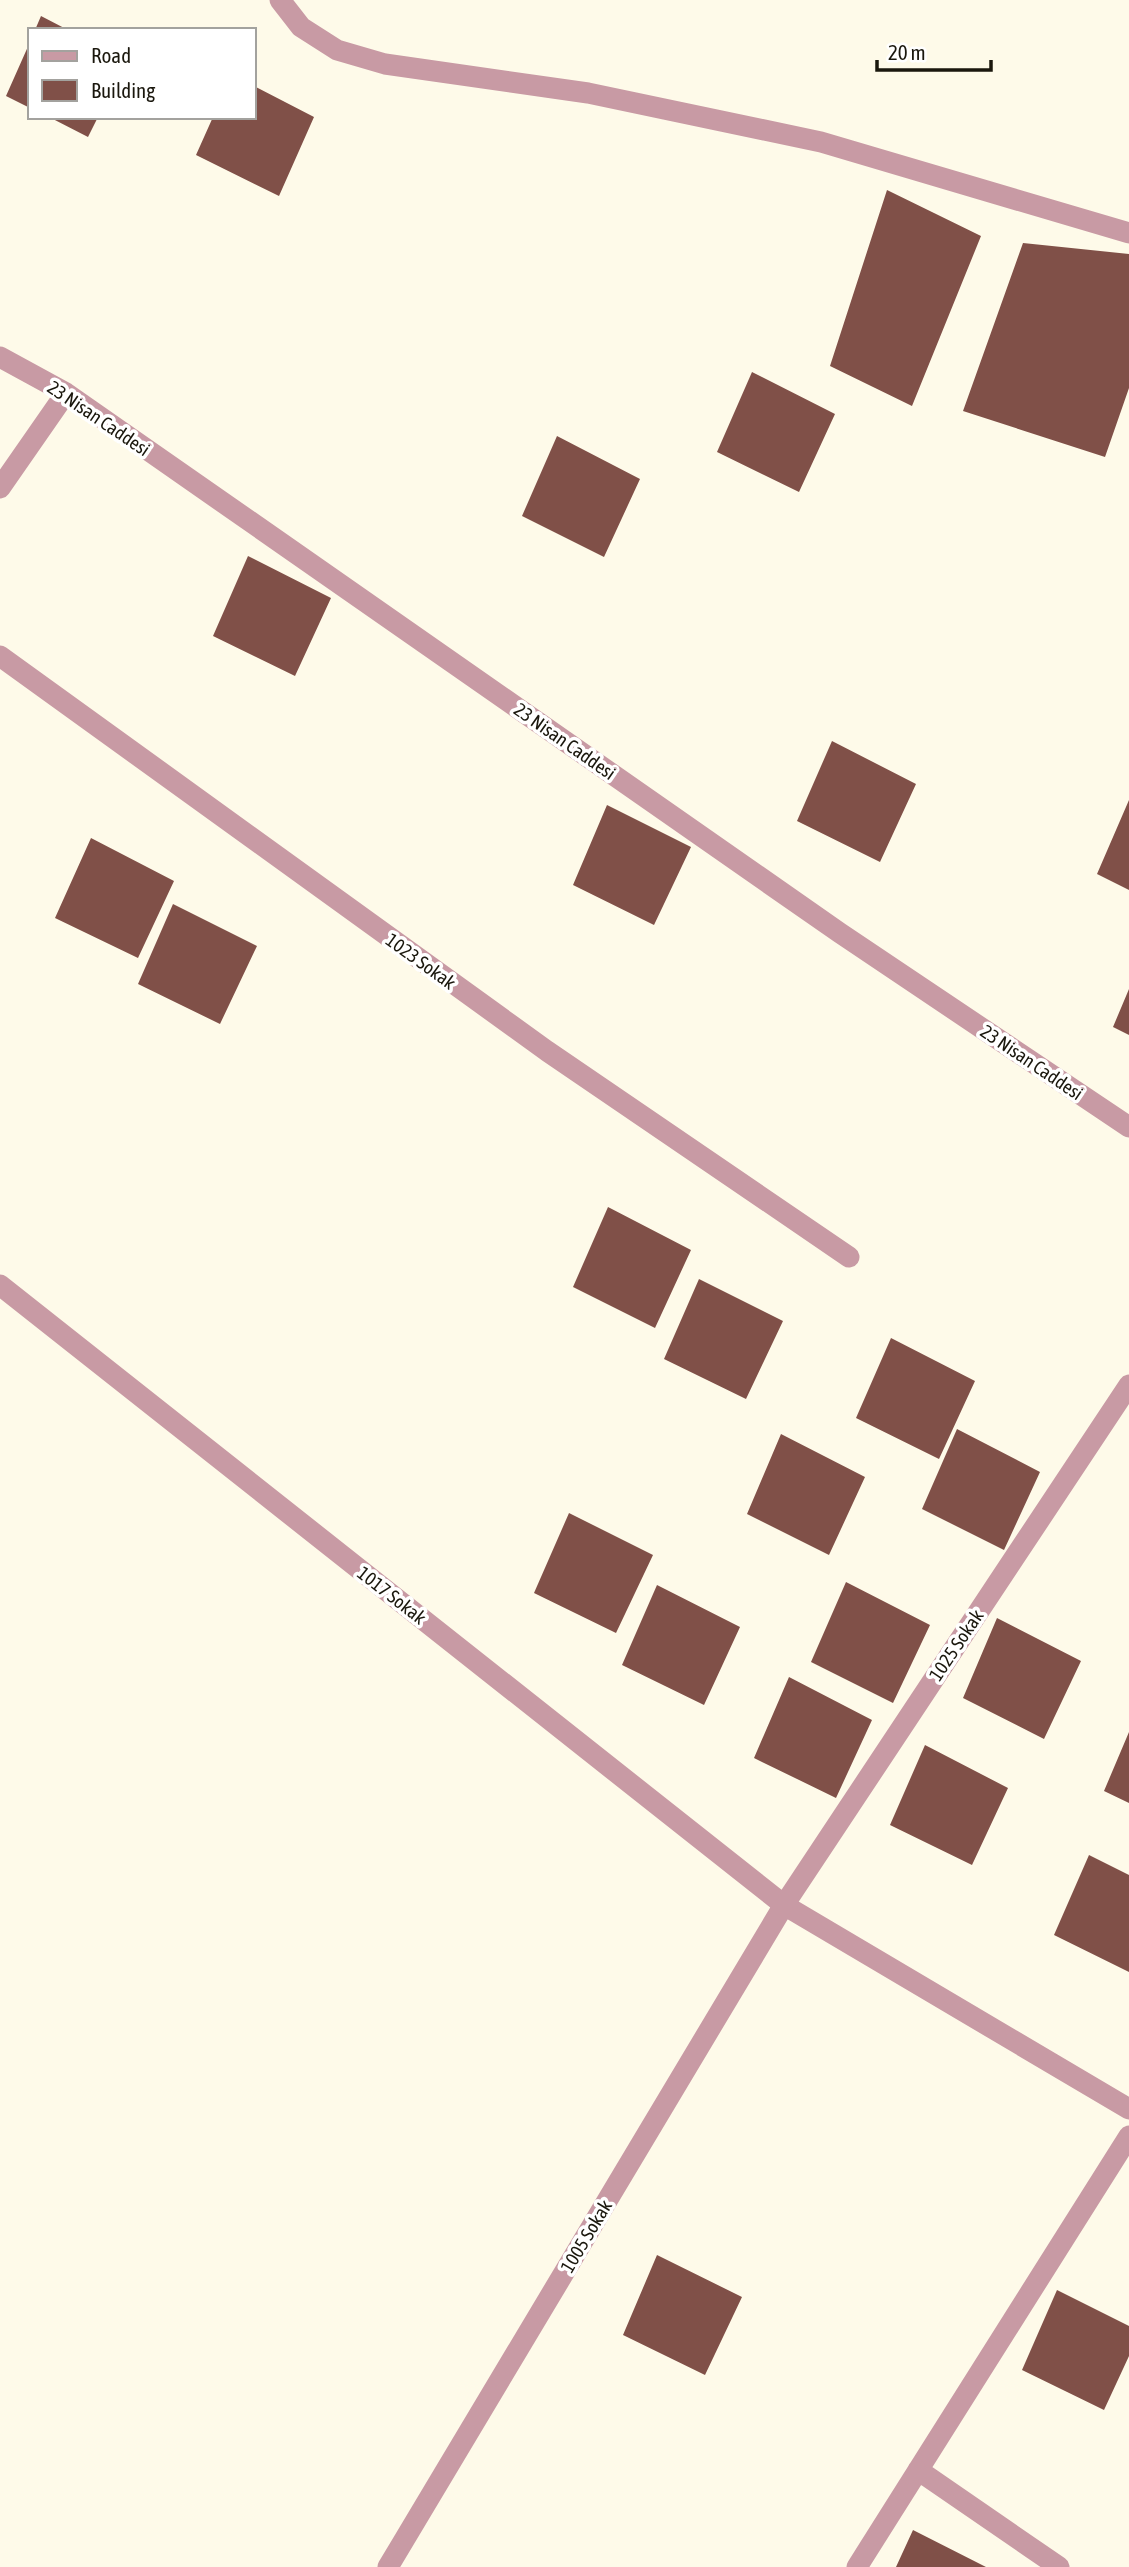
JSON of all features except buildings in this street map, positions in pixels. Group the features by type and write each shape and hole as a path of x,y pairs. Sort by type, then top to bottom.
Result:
{"street":[{"path":"280,0 302,27 337,50 384,64 588,93 821,142 1129,233"},
{"name":"23 Nisan Caddesi","path":"0,357 66,393 840,933 1129,1127"},
{"path":"0,488 66,393"},
{"name":"1023 Sokak","path":"0,656 547,1051 849,1257"},
{"name":"1017 Sokak","path":"0,1285 784,1905 1129,2109"},
{"name":"1025 Sokak","path":"784,1905 1129,1385"},
{"name":"1005 Sokak","path":"388,2567 784,1905"},
{"path":"857,2567 1129,2136"},
{"path":"918,2470 1059,2567"}]}
